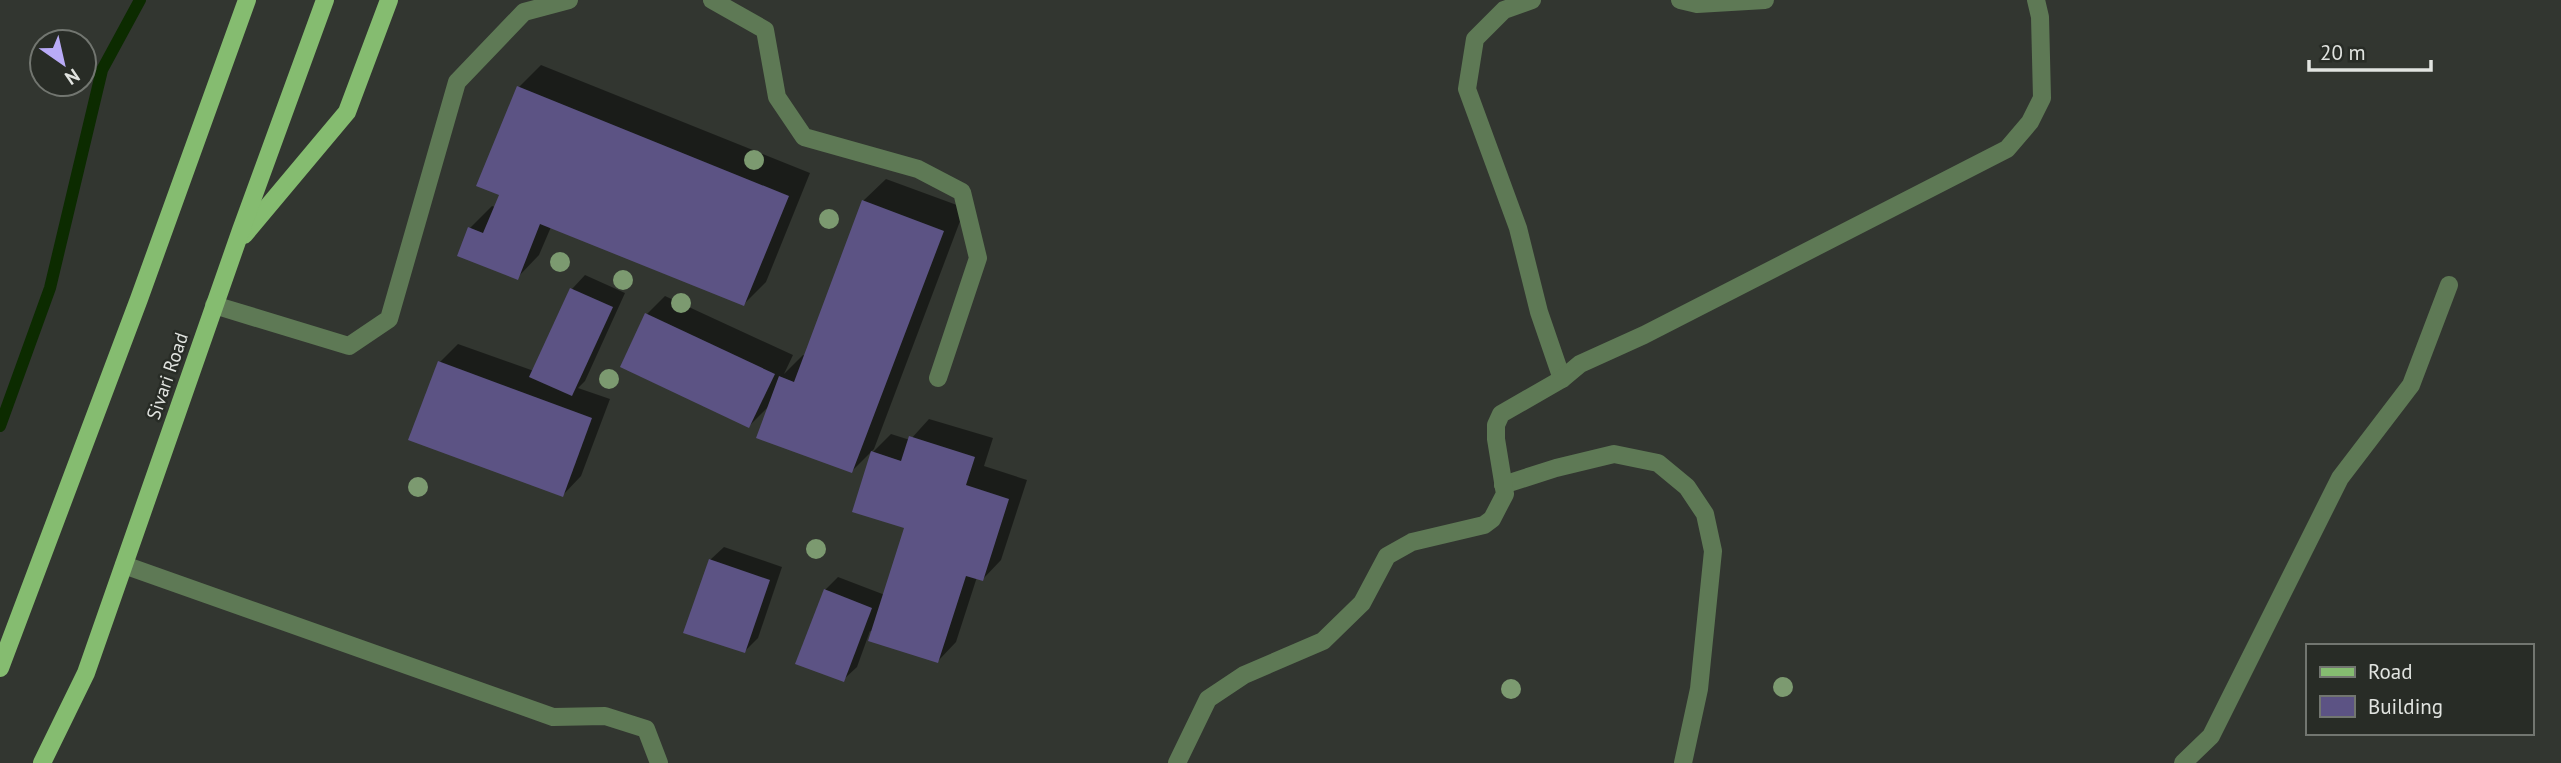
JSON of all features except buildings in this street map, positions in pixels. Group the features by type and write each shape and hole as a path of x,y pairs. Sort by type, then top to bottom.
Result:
{"main road":[{"path":"0,668 139,299 247,0"},
{"name":"Sivari Road","path":"42,763 86,673 325,0"},
{"path":"236,245 347,112 389,0"}],"street":[{"path":"215,305 349,346 389,319 457,82 524,12 569,0"},
{"path":"712,0 765,30 777,97 804,137 918,169 962,192 978,258 938,378"},
{"path":"1532,0 1504,10 1475,38 1468,89 1518,229 1539,312 1562,379"},
{"path":"1680,0 1697,4 1765,0"},
{"path":"1177,763 1208,699 1244,675 1323,640 1362,603 1387,556 1412,542 1484,525 1492,519 1505,494 1496,439 1496,425 1501,414 1562,379 1580,364 1644,335 2007,149 2030,122 2042,98 2040,17 2036,0"},
{"path":"2183,763 2211,736 2340,478 2411,385 2449,285"},
{"path":"1503,485 1556,468 1614,454 1658,463 1687,487 1705,514 1713,551 1699,689 1683,763"},
{"path":"124,565 553,717 605,716 646,729 659,763"}],"waterway":[{"path":"0,426 50,288 102,70 140,0"}]}
